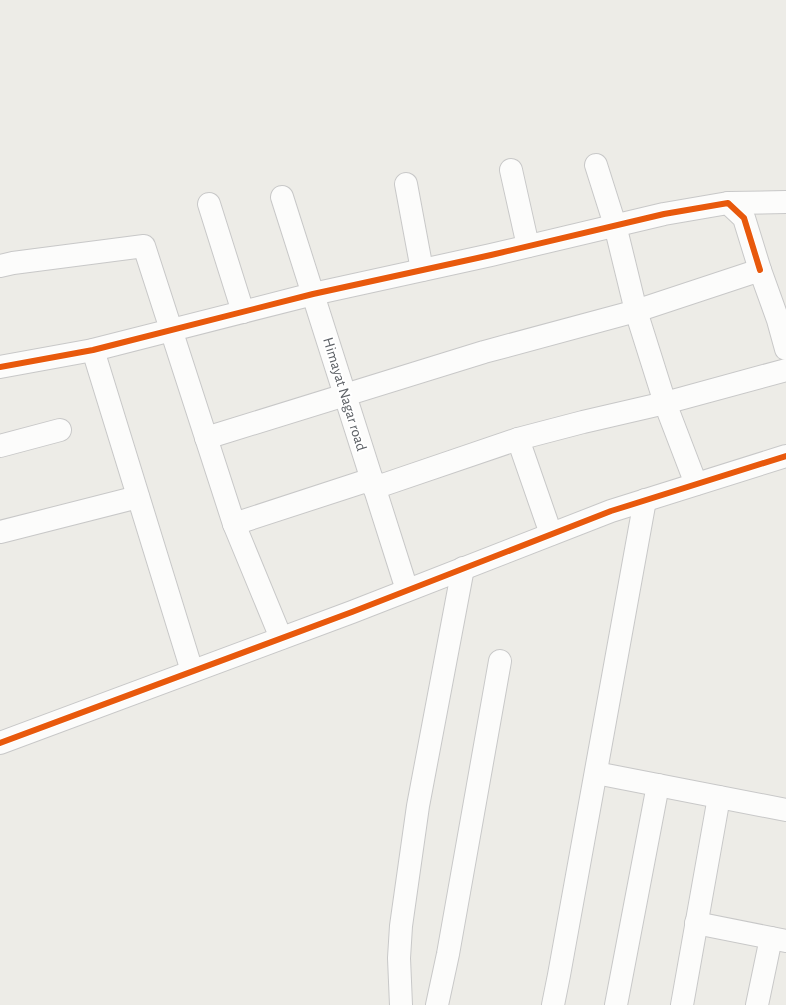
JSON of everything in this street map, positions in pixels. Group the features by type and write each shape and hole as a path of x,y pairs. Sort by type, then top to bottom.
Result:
{"street":[{"path":"596,165 615,225 636,311 665,403 696,484"},
{"path":"511,170 528,246"},
{"path":"406,184 422,270"},
{"name":"Himayat Nagar road","path":"282,197 407,590"},
{"path":"0,367 93,350 313,294 664,214 728,203 786,202"},
{"path":"728,203 744,218 760,270 778,294 778,320 786,349"},
{"path":"209,204 243,312"},
{"path":"0,266 144,246 234,524 281,638"},
{"path":"206,438 484,352 636,311 760,270"},
{"path":"93,350 192,671"},
{"path":"234,524 518,439 665,403 786,370"},
{"path":"0,446 60,430"},
{"path":"518,439 551,534"},
{"path":"0,743 281,638 611,511 786,456"},
{"path":"0,532 138,497"},
{"path":"552,1005 559,975 645,500"},
{"path":"401,1005 399,958 401,926 418,806 463,568"},
{"path":"437,1005 448,954 500,661"},
{"path":"596,773 786,810"},
{"path":"616,1005 658,785"},
{"path":"682,1005 719,797"},
{"path":"696,923 778,939 757,1005"}],"cycle path":[{"path":"0,367 93,350 313,294 491,255 664,214 728,203 744,218 760,270"},
{"path":"0,743 352,612 611,511 786,456"}]}
